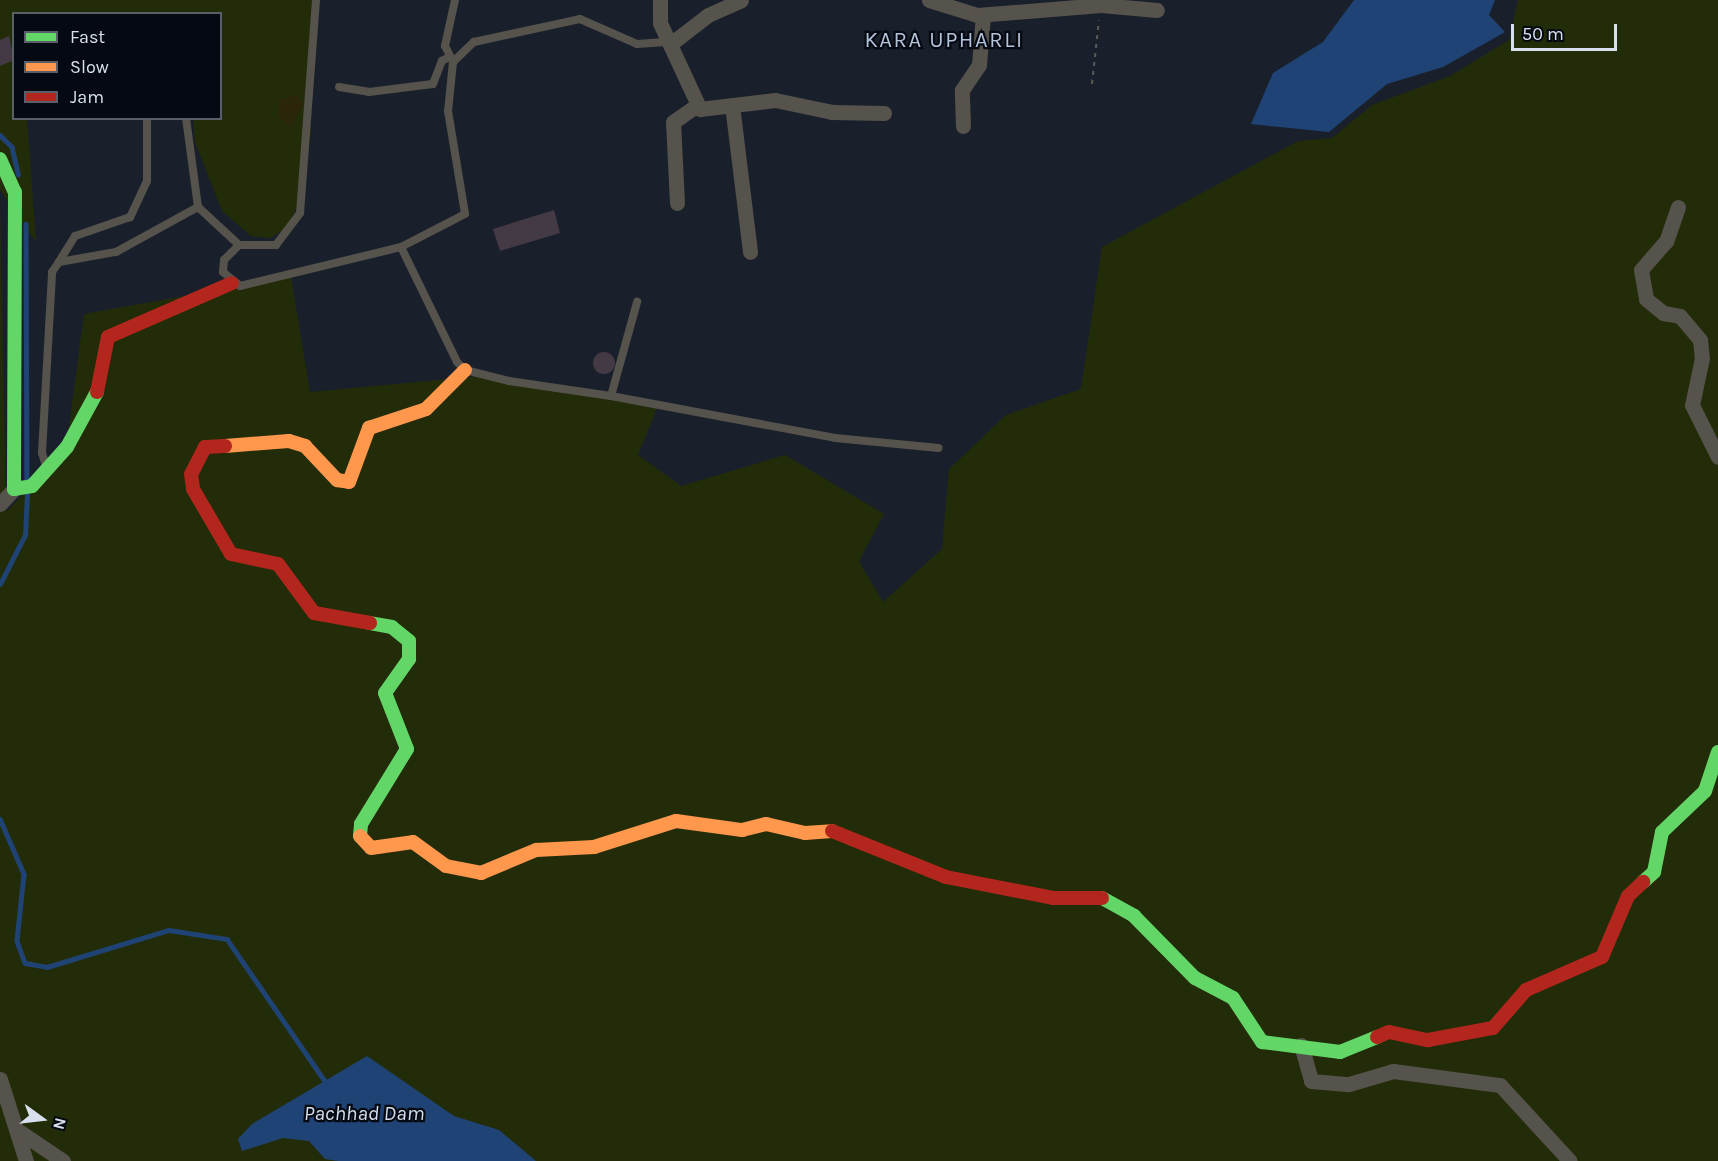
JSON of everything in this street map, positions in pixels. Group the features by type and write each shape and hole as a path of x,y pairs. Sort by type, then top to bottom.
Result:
{"street":[{"path":"660,0 660,23 673,42 696,105"},
{"path":"673,42 708,15 741,0"},
{"path":"929,0 984,15 1101,5 1157,10"},
{"path":"963,126 962,90 979,65 984,15"},
{"path":"677,203 673,122 696,105 732,105 775,100 832,112 884,113"},
{"path":"732,105 750,252"},
{"path":"0,159 15,192 14,489"},
{"path":"1678,207 1666,241 1641,270 1646,299 1663,313 1680,316 1700,340 1702,358 1692,405 1718,457"},
{"path":"0,504 14,489 32,486 67,447 99,389 108,338 232,283"},
{"path":"465,370 426,409 369,428 356,475 349,482 337,480 305,446 289,441 205,447 191,474 193,489 231,554 278,564 314,613 392,627 409,641 408,659 385,693 407,749 361,824 363,845 413,842 446,866 481,873 536,850 594,847 676,821 742,830 766,824 805,833 840,830 946,877 1053,898 1106,898 1134,916 1195,978 1233,998 1262,1042 1300,1045 1340,1052 1389,1032 1428,1040 1493,1028 1526,990 1602,957 1628,896 1654,872 1662,832 1705,791 1718,752"},
{"path":"1300,1045 1311,1081 1349,1084 1393,1071 1500,1085 1570,1161"},
{"path":"0,1079 20,1132 26,1161"},
{"path":"20,1132 63,1161"}],"lane":[{"path":"186,120 198,207 239,245 276,245 300,213 316,0"},
{"path":"239,245 223,263 224,275 232,283 240,286 401,247 465,214 448,111 451,59 446,40 455,0"},
{"path":"339,87 369,92 434,84 442,61 451,59 474,42 580,20 638,44 673,42"},
{"path":"47,470 42,453 52,272 75,236 130,217 147,180 147,120"},
{"path":"59,262 116,252 198,207"},
{"path":"401,247 447,345 465,370 835,438 939,448"},
{"path":"611,396 637,302"}],"path":[{"path":"1092,84 1101,5"}],"green space":[{"path":"0,0 312,0 311,134 299,204 285,229 270,238 251,236 222,211 195,142 193,120 222,120 222,12 12,12 12,120 27,120 36,242 0,190"},
{"path":"1518,0 1718,0 1718,1161 0,1161 0,195 6,512 66,450 84,314 291,277 310,392 482,376 657,408 638,455 681,486 785,455 884,514 859,561 883,602 942,549 949,469 1006,415 1081,389 1102,247 1298,141 1332,138 1372,105 1450,76 1509,40"}],"sand":[{"path":"297,95 303,105 290,127 278,115 280,100"}],"water":[{"path":"1354,0 1495,0 1489,15 1505,32 1443,67 1387,84 1329,132 1251,124 1273,73 1323,42"},
{"name":"Pachhad Dam","path":"367,1056 454,1116 499,1130 536,1161 338,1161 325,1159 309,1141 283,1138 242,1151 238,1139 252,1124"}],"building":[{"path":"9,36 12,61 0,66 0,40"},
{"path":"554,210 560,233 500,251 493,229"},
{"path":"604,352 612,355 615,363 612,371 604,374 596,371 593,363 596,355"}],"waterway":[{"path":"0,135 12,147 18,174"},
{"path":"26,224 27,479"},
{"path":"0,584 25,535 27,494"},
{"path":"0,819 24,874 17,941 25,963 47,967 169,930 227,939 325,1081"}],"traffic: fast":[{"path":"0,159 15,192 14,489 32,486 67,447 97,392"},
{"path":"360,836 361,824 407,749 385,693 409,659 409,641 392,627 370,623"},
{"path":"1643,882 1654,872 1662,832 1705,791 1718,752"},
{"path":"1102,898 1134,916 1195,978 1233,998 1262,1042 1340,1052 1377,1037"}],"traffic: slow":[{"path":"225,446 289,441 305,446 337,480 349,482 369,428 426,409 465,370"},
{"path":"360,836 371,848 413,842 446,866 481,873 536,850 594,847 676,821 742,830 766,824 805,833 832,831"}],"traffic: jam":[{"path":"97,392 108,337 232,283"},
{"path":"225,446 205,447 191,474 193,489 231,554 278,564 314,613 370,623"},
{"path":"832,831 946,877 1053,898 1102,898"},
{"path":"1377,1037 1389,1032 1428,1040 1493,1028 1526,990 1602,957 1628,896 1643,882"}],"district":[{"name":"KARA UPHARLI","path":"944,41"}]}
